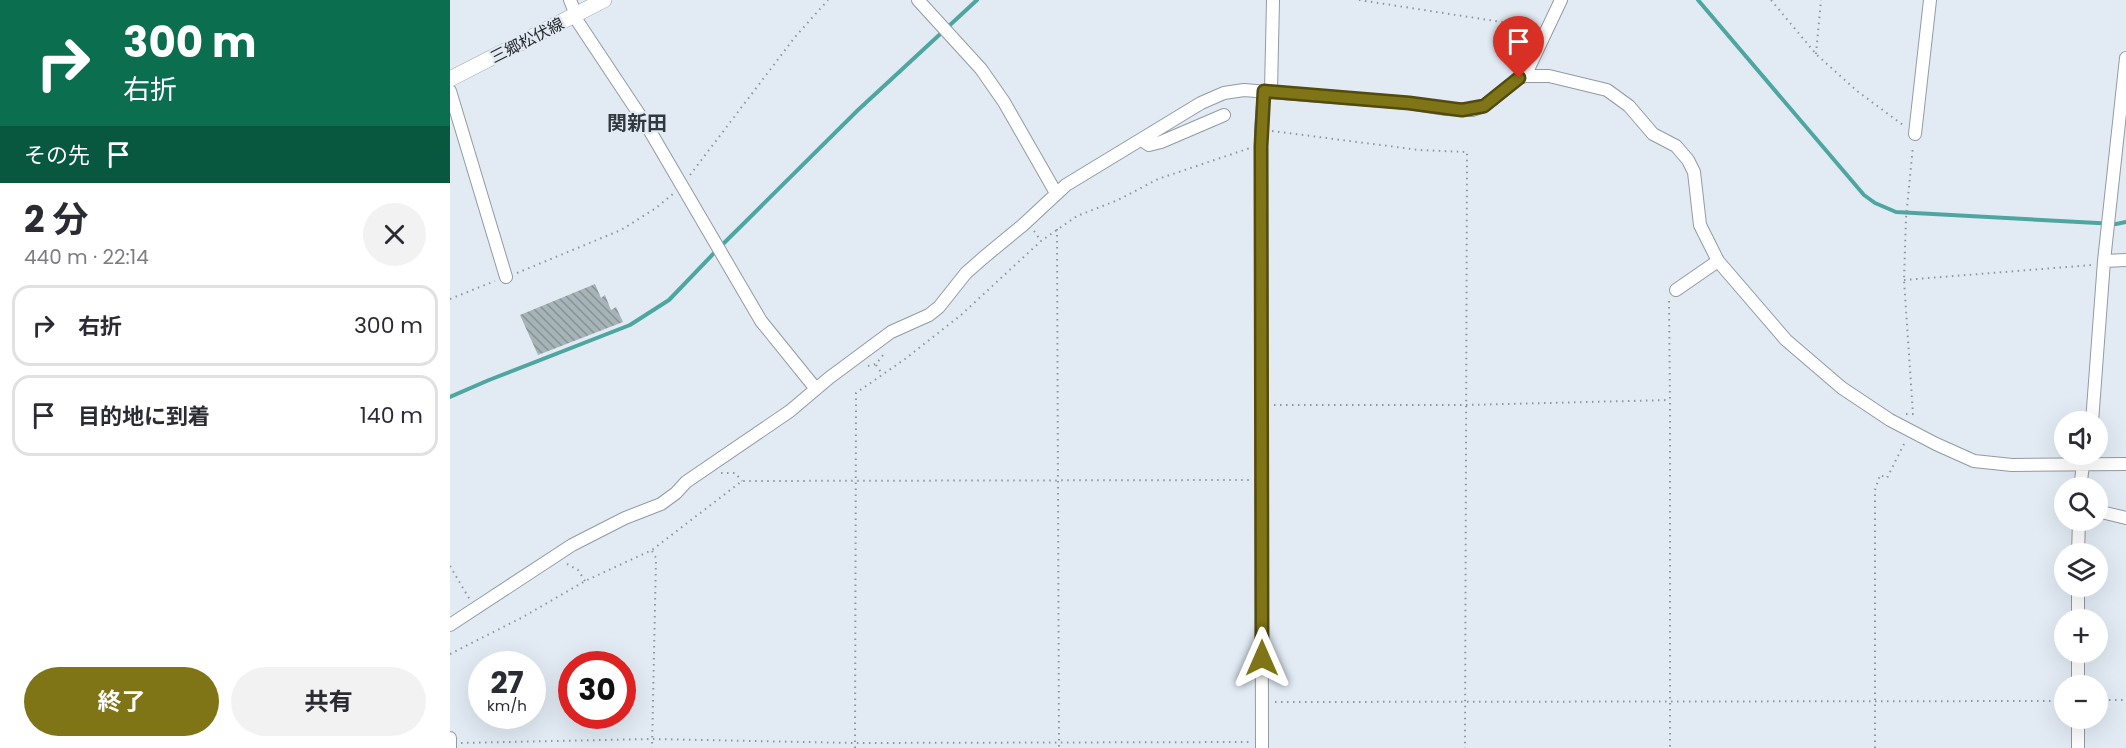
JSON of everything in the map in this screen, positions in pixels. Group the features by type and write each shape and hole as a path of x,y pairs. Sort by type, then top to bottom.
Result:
{"main road":[{"name":"三郷松伏線","path":"450,80 604,0"}],"street":[{"path":"570,0 575,16 647,126 761,321 816,389"},
{"path":"918,0 981,69 1005,102 1056,193"},
{"path":"1262,745 1261,127 1267,91 1273,0"},
{"path":"1525,76 1561,0"},
{"path":"1915,134 1930,0"},
{"path":"2093,411 2104,262 2126,58"},
{"path":"450,625 572,545 625,518 662,504 686,482 790,411 891,332 929,315 939,307 966,273 1023,225 1056,193 1200,103 1236,90 1472,110 1484,106 1519,78 1525,76 1549,75 1607,90 1629,106 1653,134 1676,146 1688,160 1694,172 1700,225 1718,261 1786,340 1842,388 1880,414 1974,461 2012,465 2054,463"},
{"path":"450,91 507,277"},
{"path":"1142,140 1149,145 1161,142 1224,115"},
{"path":"2104,262 2126,260"},
{"path":"1681,287 1718,261"},
{"path":"2108,463 2126,464"},
{"path":"2108,514 2126,518"},
{"path":"2078,729 2078,748"},
{"path":"450,738 450,748"}],"path":[{"path":"450,299 621,230 656,208 682,185 795,37 828,0"},
{"path":"1359,0 1547,28"},
{"path":"1771,0 1816,54 1857,91 1915,134 1906,218 1904,280 1913,414 1880,414"},
{"path":"1816,54 1821,0"},
{"path":"1261,127 1273,131 1419,150 1467,152 1465,748"},
{"path":"855,748 856,393 961,315 1041,241 1077,216 1118,200 1158,179 1254,146 1261,146"},
{"path":"1057,229 1059,748"},
{"path":"1035,232 1041,241"},
{"path":"1904,280 2104,262"},
{"path":"1670,748 1668,299 1681,287"},
{"path":"876,364 883,375"},
{"path":"1260,405 1465,405 1670,400"},
{"path":"1875,748 1875,490 1880,475 1887,478 1911,431"},
{"path":"735,474 742,481"},
{"path":"450,654 523,617 585,581 652,550 742,481 1261,480"},
{"path":"652,550 656,558 652,748"},
{"path":"554,556 582,574 585,581"},
{"path":"450,566 474,609"},
{"path":"1262,702 2054,700"},
{"path":"2108,700 2126,700"},
{"path":"450,743 652,739 855,743 1059,742 1262,745"}],"building":[{"path":"595,284 601,298 605,295 611,310 616,307 623,322 538,355 520,315"}],"waterway":[{"path":"721,246 858,110 977,0"},
{"path":"1698,0 1864,195 1875,203 1896,212 2116,224 2126,222"},
{"path":"450,397 630,325 669,300 716,251"}],"district":[{"name":"関新田","path":"637,123"}],"route":[{"path":"1262,658 1260,405 1261,146 1264,91 1472,110 1484,106 1519,78"}]}
